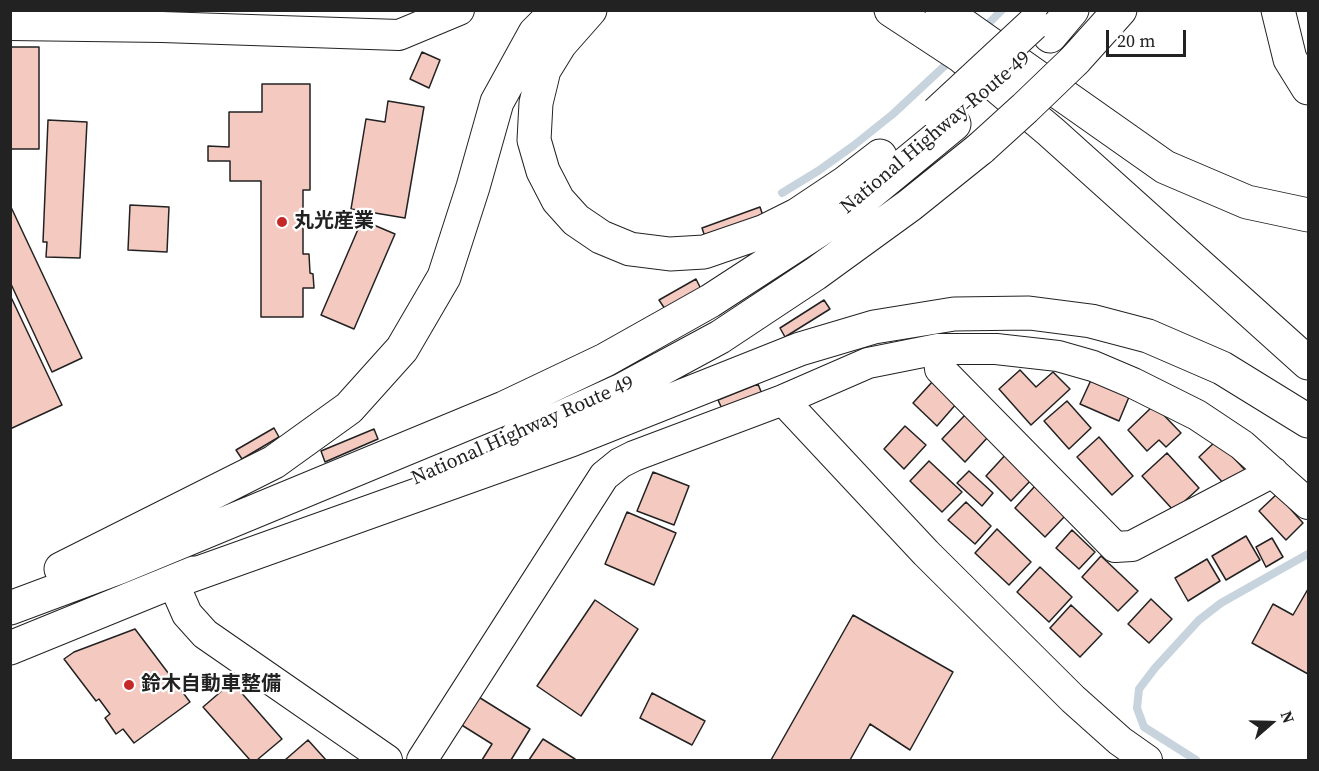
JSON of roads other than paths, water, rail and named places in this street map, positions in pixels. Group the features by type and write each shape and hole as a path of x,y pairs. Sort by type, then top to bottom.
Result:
{"highway":[{"path":"10,594 274,462 349,408 402,349 444,277 497,102 535,33 558,10"},
{"path":"590,10 560,44 544,70 536,103 534,140 543,171 558,200 576,220 601,237 630,249 670,254 705,252 765,231 797,215 946,118"},
{"path":"891,10 961,57 1051,132 1308,363"},
{"path":"942,10 1165,166 1247,202 1308,215"},
{"name":"National Highway Route 49","path":"10,608 120,567 504,408 605,360 710,301 846,212 1044,24 1072,10"},
{"name":"National Highway Route 49","path":"10,648 540,428 622,390 720,337 815,274 910,205 981,148 1075,60 1120,10"},
{"path":"1278,10 1290,59 1308,88"},
{"path":"173,582 571,440 800,349 874,327 954,314 1029,313 1091,321 1148,336 1222,368 1308,421"}],"street":[{"path":"10,25 162,19 399,35 459,10"},
{"path":"938,349 940,369 1115,547 1132,546 1273,472"},
{"path":"422,760 604,476 620,463 634,456 783,400 868,363 938,349 996,349 1058,356 1093,366 1197,415 1242,445 1308,504"},
{"path":"783,400 926,553 1073,699 1119,741 1147,760"},
{"path":"173,582 186,614 205,634 387,760"}],"waterway":[{"path":"981,31 1002,10"},
{"path":"782,193 853,146 893,114 952,59"},
{"path":"1196,760 1144,727 1137,708 1139,689 1199,620 1221,603 1308,554"}],"place":[{"name":"丸光産業","path":"282,222"},
{"name":"鈴木自動車整備","path":"129,685"}]}
